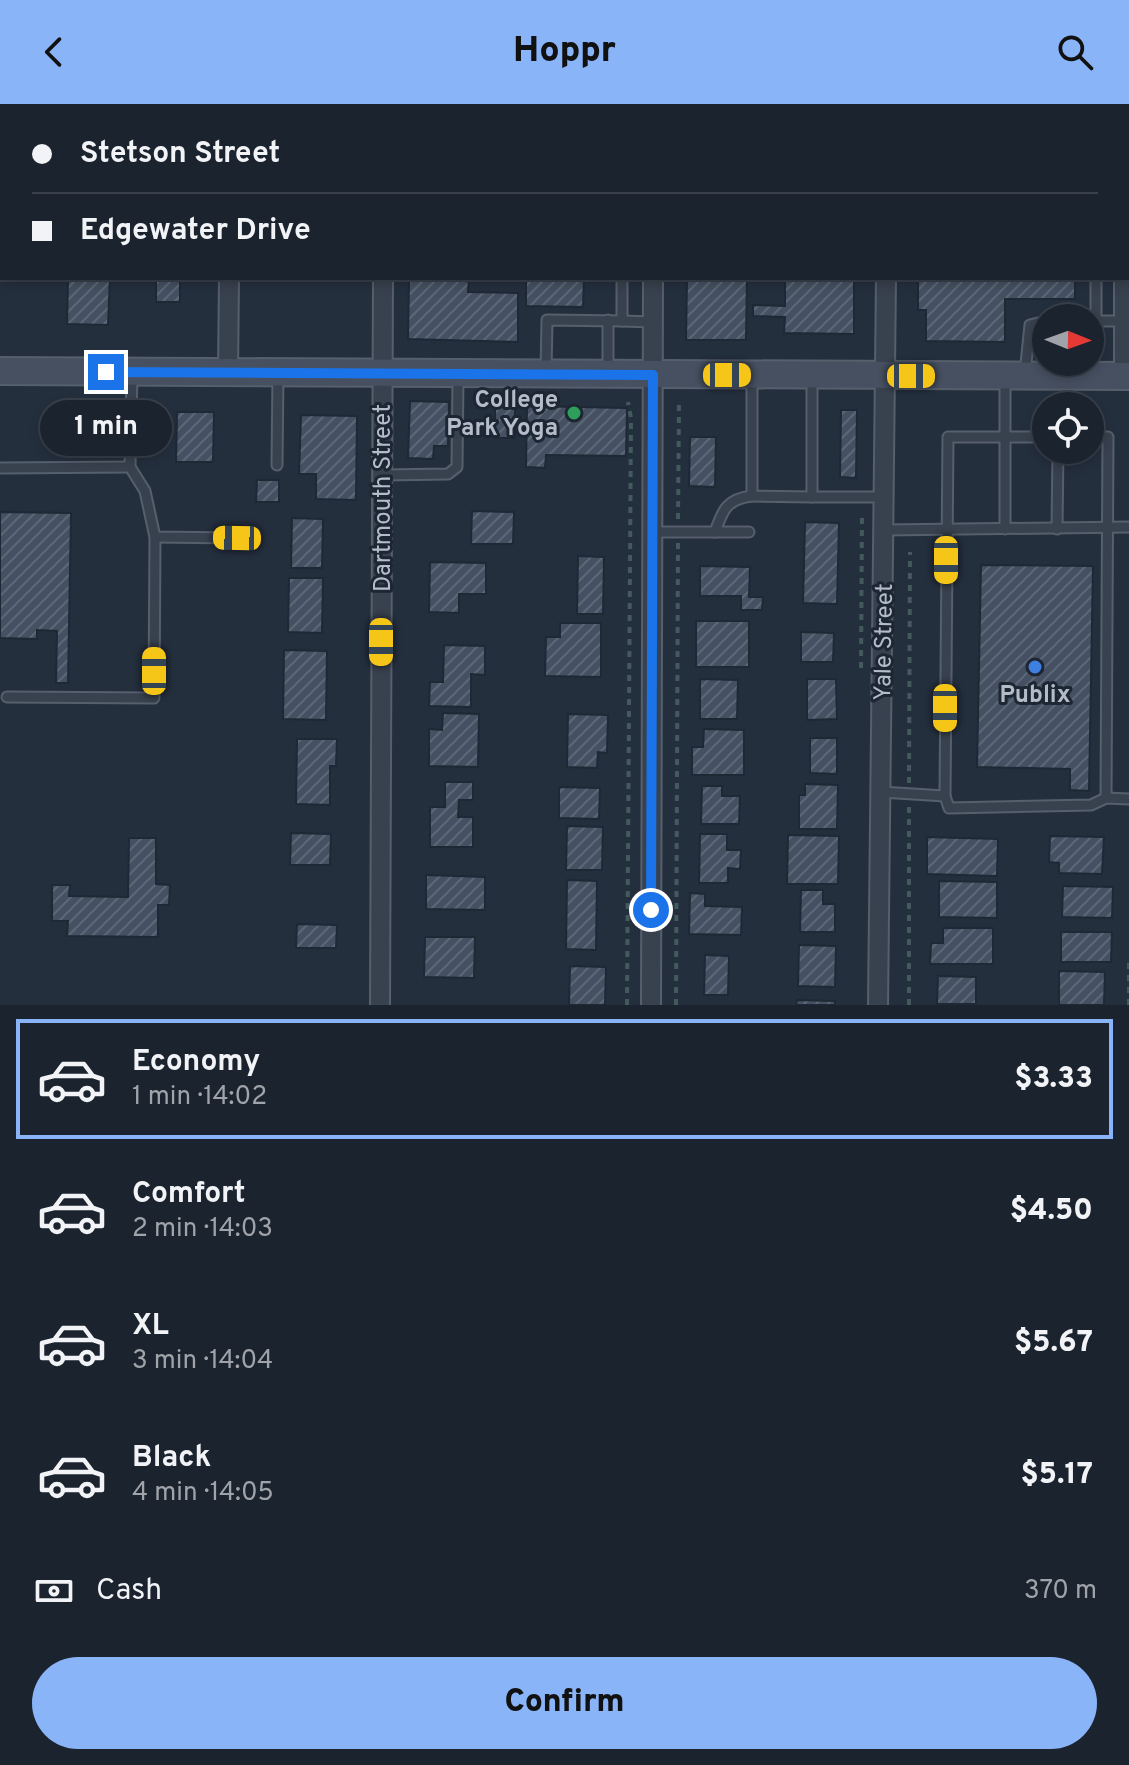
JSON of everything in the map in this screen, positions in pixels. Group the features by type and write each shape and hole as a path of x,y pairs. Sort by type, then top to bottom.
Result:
{"street":[{"path":"228,373 229,280"},
{"name":"Dartmouth Street","path":"380,1005 383,280"},
{"path":"651,1005 653,280"},
{"name":"Yale Street","path":"878,1005 886,280"},
{"path":"0,371 1126,376 1124,321 1127,280"}],"lane":[{"path":"622,280 622,321"},
{"path":"1094,304 1096,280"},
{"path":"546,374 547,320 653,322"},
{"path":"608,320 608,374"},
{"path":"1104,321 1124,321"},
{"path":"1005,529 1005,437 1015,376 1032,324"},
{"path":"7,697 154,698 155,537 145,491 130,467 132,372"},
{"path":"277,465 278,373"},
{"path":"383,475 448,474 457,467 458,374"},
{"path":"752,375 752,496"},
{"path":"812,375 812,497"},
{"path":"1032,437 948,437 945,796 949,808 1091,805 1106,798 1129,799"},
{"path":"1104,437 1108,437 1106,798"},
{"path":"1057,529 1058,464"},
{"path":"0,468 130,467"},
{"path":"715,532 723,508 735,498 885,498"},
{"path":"885,530 1129,527"},
{"path":"652,532 749,532"},
{"path":"155,537 237,538"},
{"path":"881,792 945,796"}],"path":[{"path":"627,1005 631,418 628,402"},
{"path":"676,1005 679,404"},
{"path":"1129,957 1129,1005"}],"building":[{"path":"68,280 110,280 108,325 67,324"},
{"path":"156,280 180,280 180,302 156,302"},
{"path":"409,280 469,280 468,292 518,293 518,342 408,339"},
{"path":"526,280 584,280 583,307 526,306"},
{"path":"687,280 747,280 746,340 686,340"},
{"path":"785,280 854,280 854,334 784,333 785,317 753,316 753,305 785,306"},
{"path":"918,280 1075,280 1075,299 1005,299 1005,342 926,341 926,310 918,310"},
{"path":"410,401 449,402 448,446 434,446 433,459 408,458"},
{"path":"495,404 515,404 515,438 495,438"},
{"path":"527,406 627,408 626,456 546,455 545,468 526,467"},
{"path":"841,410 857,410 856,478 840,477"},
{"path":"177,412 214,412 213,462 176,462"},
{"path":"301,415 357,416 356,500 316,499 316,474 299,474"},
{"path":"690,437 716,437 715,487 689,486"},
{"path":"257,480 279,480 279,502 256,502"},
{"path":"472,511 514,512 513,544 471,544"},
{"path":"0,512 71,513 68,683 56,683 57,631 37,630 37,639 0,638"},
{"path":"292,518 323,519 322,568 291,568"},
{"path":"805,522 839,523 837,604 803,603"},
{"path":"578,556 604,557 603,614 577,614"},
{"path":"430,562 486,563 486,594 459,594 459,613 429,612"},
{"name":"Publix","path":"981,565 1093,566 1089,791 1070,790 1070,769 977,767"},
{"path":"700,566 750,567 749,597 763,597 762,610 741,610 741,596 700,596"},
{"path":"289,578 323,578 322,633 288,632"},
{"path":"696,621 749,621 749,667 696,667"},
{"path":"560,623 601,623 601,677 545,676 546,637 560,637"},
{"path":"801,632 834,633 833,662 801,662"},
{"path":"444,645 485,646 485,675 471,674 471,707 429,706 430,682 443,682"},
{"path":"284,650 327,651 326,720 283,719"},
{"path":"700,679 738,680 737,719 700,719"},
{"path":"807,679 836,679 837,719 807,720"},
{"path":"443,713 479,714 478,767 429,766 429,729 442,730"},
{"path":"568,714 608,715 607,753 598,752 597,768 567,767"},
{"path":"704,729 744,730 744,775 692,775 692,747 703,747"},
{"path":"810,738 837,738 837,774 810,773"},
{"path":"297,739 337,739 336,766 330,766 330,805 296,804"},
{"path":"445,782 473,782 473,800 459,800 458,817 473,817 473,847 430,847 430,807 445,807"},
{"path":"805,784 838,785 837,829 799,829 799,795 805,795"},
{"path":"702,786 722,786 722,796 740,796 739,824 701,824"},
{"path":"559,787 600,788 599,819 559,818"},
{"path":"567,826 603,827 602,870 566,870"},
{"path":"291,833 331,834 330,865 290,865"},
{"path":"700,834 727,834 727,850 741,850 740,869 728,868 728,883 699,883"},
{"path":"788,835 839,836 838,884 787,884"},
{"path":"1050,836 1104,837 1102,874 1059,873 1059,863 1049,862"},
{"path":"927,837 998,839 997,876 927,874"},
{"path":"129,838 156,838 156,884 170,885 169,905 158,905 158,937 67,936 68,921 52,921 52,885 70,885 69,896 128,897"},
{"path":"426,875 485,877 485,910 426,909"},
{"path":"567,880 597,881 596,950 566,949"},
{"path":"939,881 997,882 997,918 939,917"},
{"path":"1063,886 1113,887 1112,918 1062,917"},
{"path":"801,890 823,890 823,904 835,904 835,932 800,932"},
{"path":"690,893 705,894 705,906 742,907 741,935 689,934"},
{"path":"297,924 337,925 336,948 296,948"},
{"path":"943,928 993,928 993,964 930,964 931,943 943,943"},
{"path":"1061,932 1112,932 1111,962 1061,962"},
{"path":"425,937 475,937 474,978 424,977"},
{"path":"799,945 836,946 835,987 798,986"},
{"path":"705,955 729,956 728,995 704,995"},
{"path":"570,966 606,967 605,1005 569,1005"},
{"path":"1059,971 1105,972 1104,1005 1059,1005"},
{"path":"938,976 976,977 976,1004 937,1004"},
{"path":"797,1000 835,1001 835,1005 796,1005"}],"place":[{"name":"College Park Yoga","path":"574,413"},
{"name":"Publix","path":"1035,667"}],"route":[{"path":"106,372 653,375 651,910"}]}
